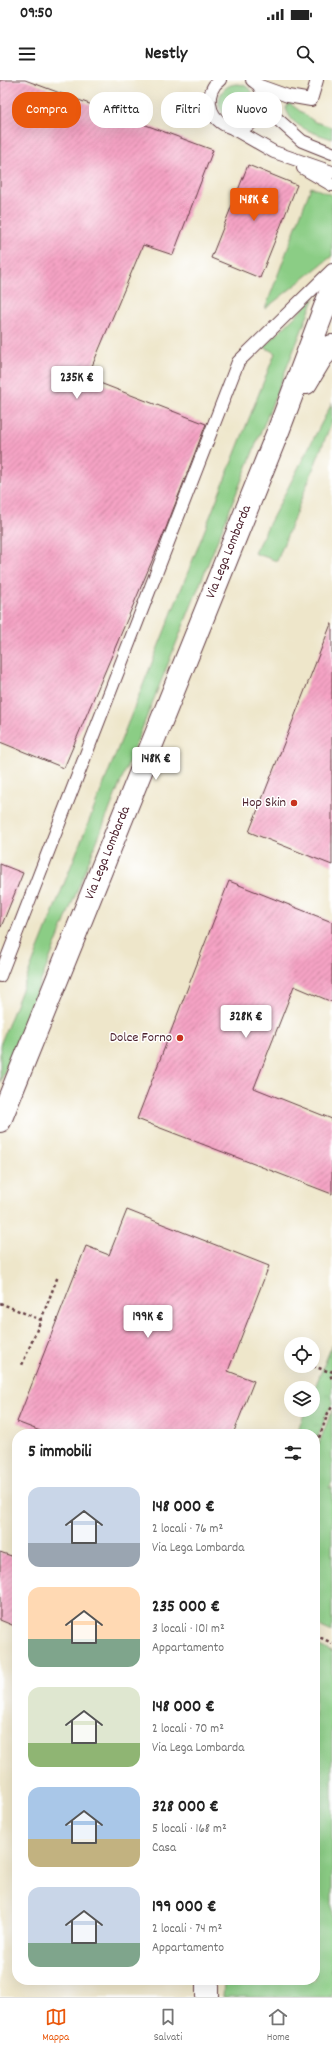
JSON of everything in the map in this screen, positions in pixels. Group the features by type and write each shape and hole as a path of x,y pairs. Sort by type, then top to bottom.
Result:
{"street":[{"name":"Via Lega Lombarda","path":"0,1121 279,429 332,288"},
{"name":"Via Lega Lombarda","path":"279,429 321,358 332,346"},
{"path":"207,1985 207,1997"}],"lane":[{"path":"220,80 216,83 209,96 211,111 219,122 222,123"},
{"path":"256,83 288,96 310,100 317,80"},
{"path":"282,123 302,141 332,153"},
{"path":"232,128 332,184"},
{"path":"302,141 332,145"},
{"path":"274,152 332,172"},
{"path":"0,976 238,362 332,270"}],"path":[{"path":"22,1365 58,1276"},
{"path":"0,1303 40,1320"},
{"path":"320,1368 331,1371 332,1379"},
{"path":"320,1435 328,1413 332,1407"},
{"path":"320,1637 332,1643"}],"green space":[{"path":"237,84 250,89 252,92 222,92 227,87"},
{"path":"222,92 222,112 219,102"},
{"path":"289,103 315,122 332,127 332,139 311,132 298,125 289,115 286,108"},
{"path":"311,187 332,195 332,256 265,309"},
{"path":"315,297 0,1083 0,1045 275,353 264,347"},
{"path":"332,403 332,421 277,561 254,553"},
{"path":"332,1345 332,1405 327,1413 320,1432 320,1429 298,1429 303,1417 320,1417 320,1381 317,1381"},
{"path":"332,1410 332,1482 329,1488 332,1487 332,1632 320,1626 320,1440"},
{"path":"320,1646 332,1652 332,1997 223,1997 224,1985 320,1985"}],"building":[{"path":"0,80 25,80 57,92 12,92 12,128 81,128 81,101 89,104 89,128 153,128 213,150 173,255 143,245 87,378 206,424 166,528 64,768 0,742"},
{"path":"248,165 297,185 260,278 211,258"},
{"path":"332,624 332,865 249,832"},
{"path":"0,864 23,873 1,927 0,927"},
{"path":"229,881 332,922 332,1002 294,986 254,1088 332,1119 332,1194 137,1119"},
{"path":"127,1210 269,1266 228,1371 254,1381 235,1429 35,1429 17,1422 86,1246 109,1255"},
{"path":"0,1552 12,1556 12,1625 0,1620"}],"place":[{"name":"Hop Skin","path":"294,803"},
{"name":"Dolce Forno","path":"180,1038"}]}
